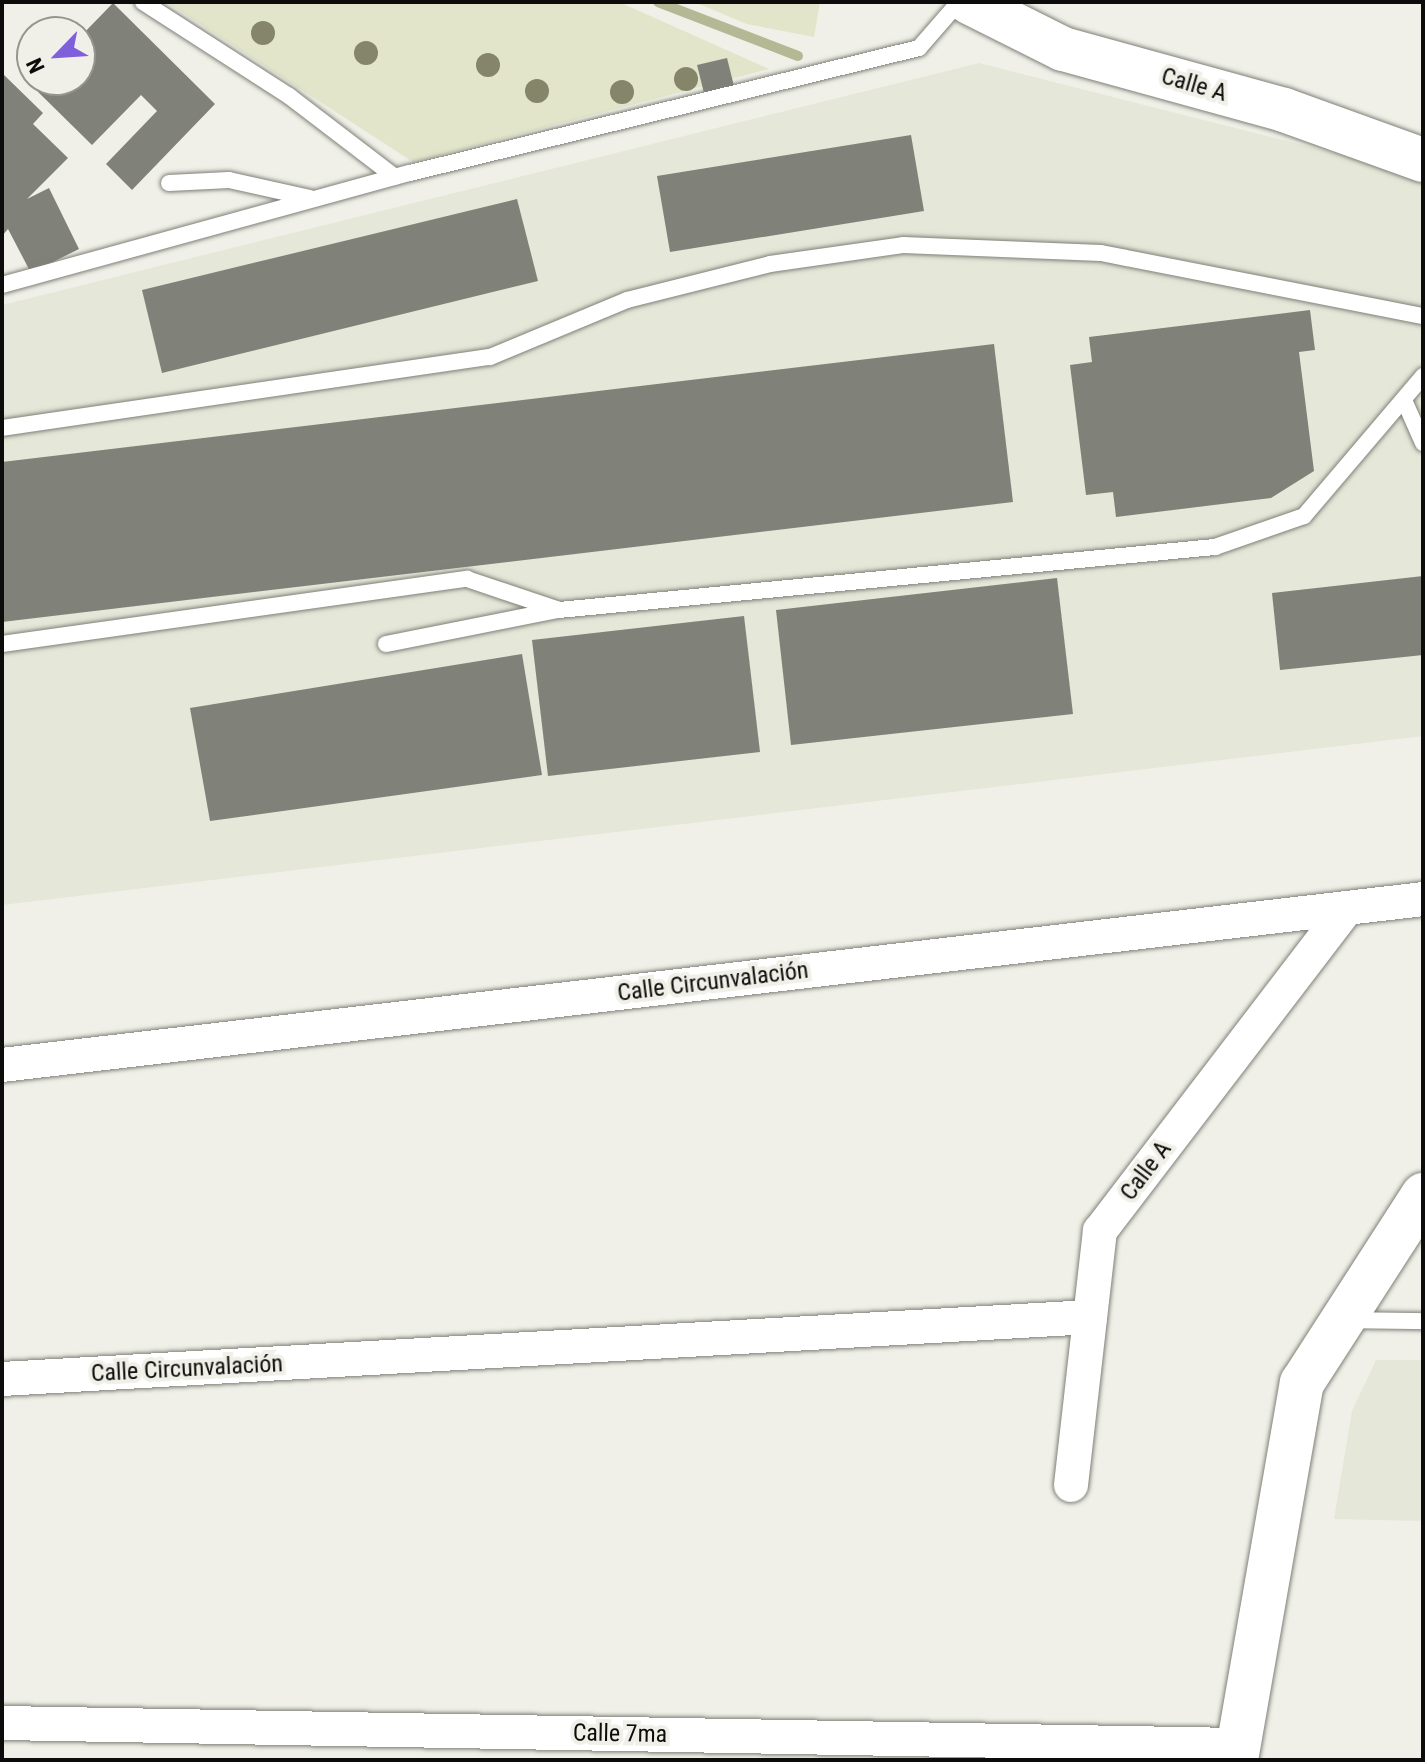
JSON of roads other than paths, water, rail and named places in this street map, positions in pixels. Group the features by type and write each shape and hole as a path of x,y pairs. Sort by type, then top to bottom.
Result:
{"street":[{"name":"Calle A","path":"969,2 1063,49 1284,110 1423,160"},
{"name":"Calle Circunvalación","path":"2,1065 1423,899"},
{"name":"Calle A","path":"1071,1485 1100,1231 1346,909"},
{"path":"1236,1753 1302,1383 1338,1319 1423,1195"},
{"name":"Calle Circunvalación","path":"2,1379 1090,1317"},
{"name":"Calle 7ma","path":"2,1723 1236,1753"}],"lane":[{"path":"143,2 289,96 395,177"},
{"path":"2,285 395,177 919,48 959,2"},
{"path":"169,183 229,180 316,199"},
{"path":"2,428 490,357 627,300 770,264 903,245 1101,253 1423,316"},
{"path":"386,644 559,610 1215,547 1304,516 1423,376"},
{"path":"1404,400 1423,443"},
{"path":"2,644 467,579 559,610"},
{"path":"1338,1319 1423,1321"}],"waterway":[{"path":"658,2 798,56"}]}
